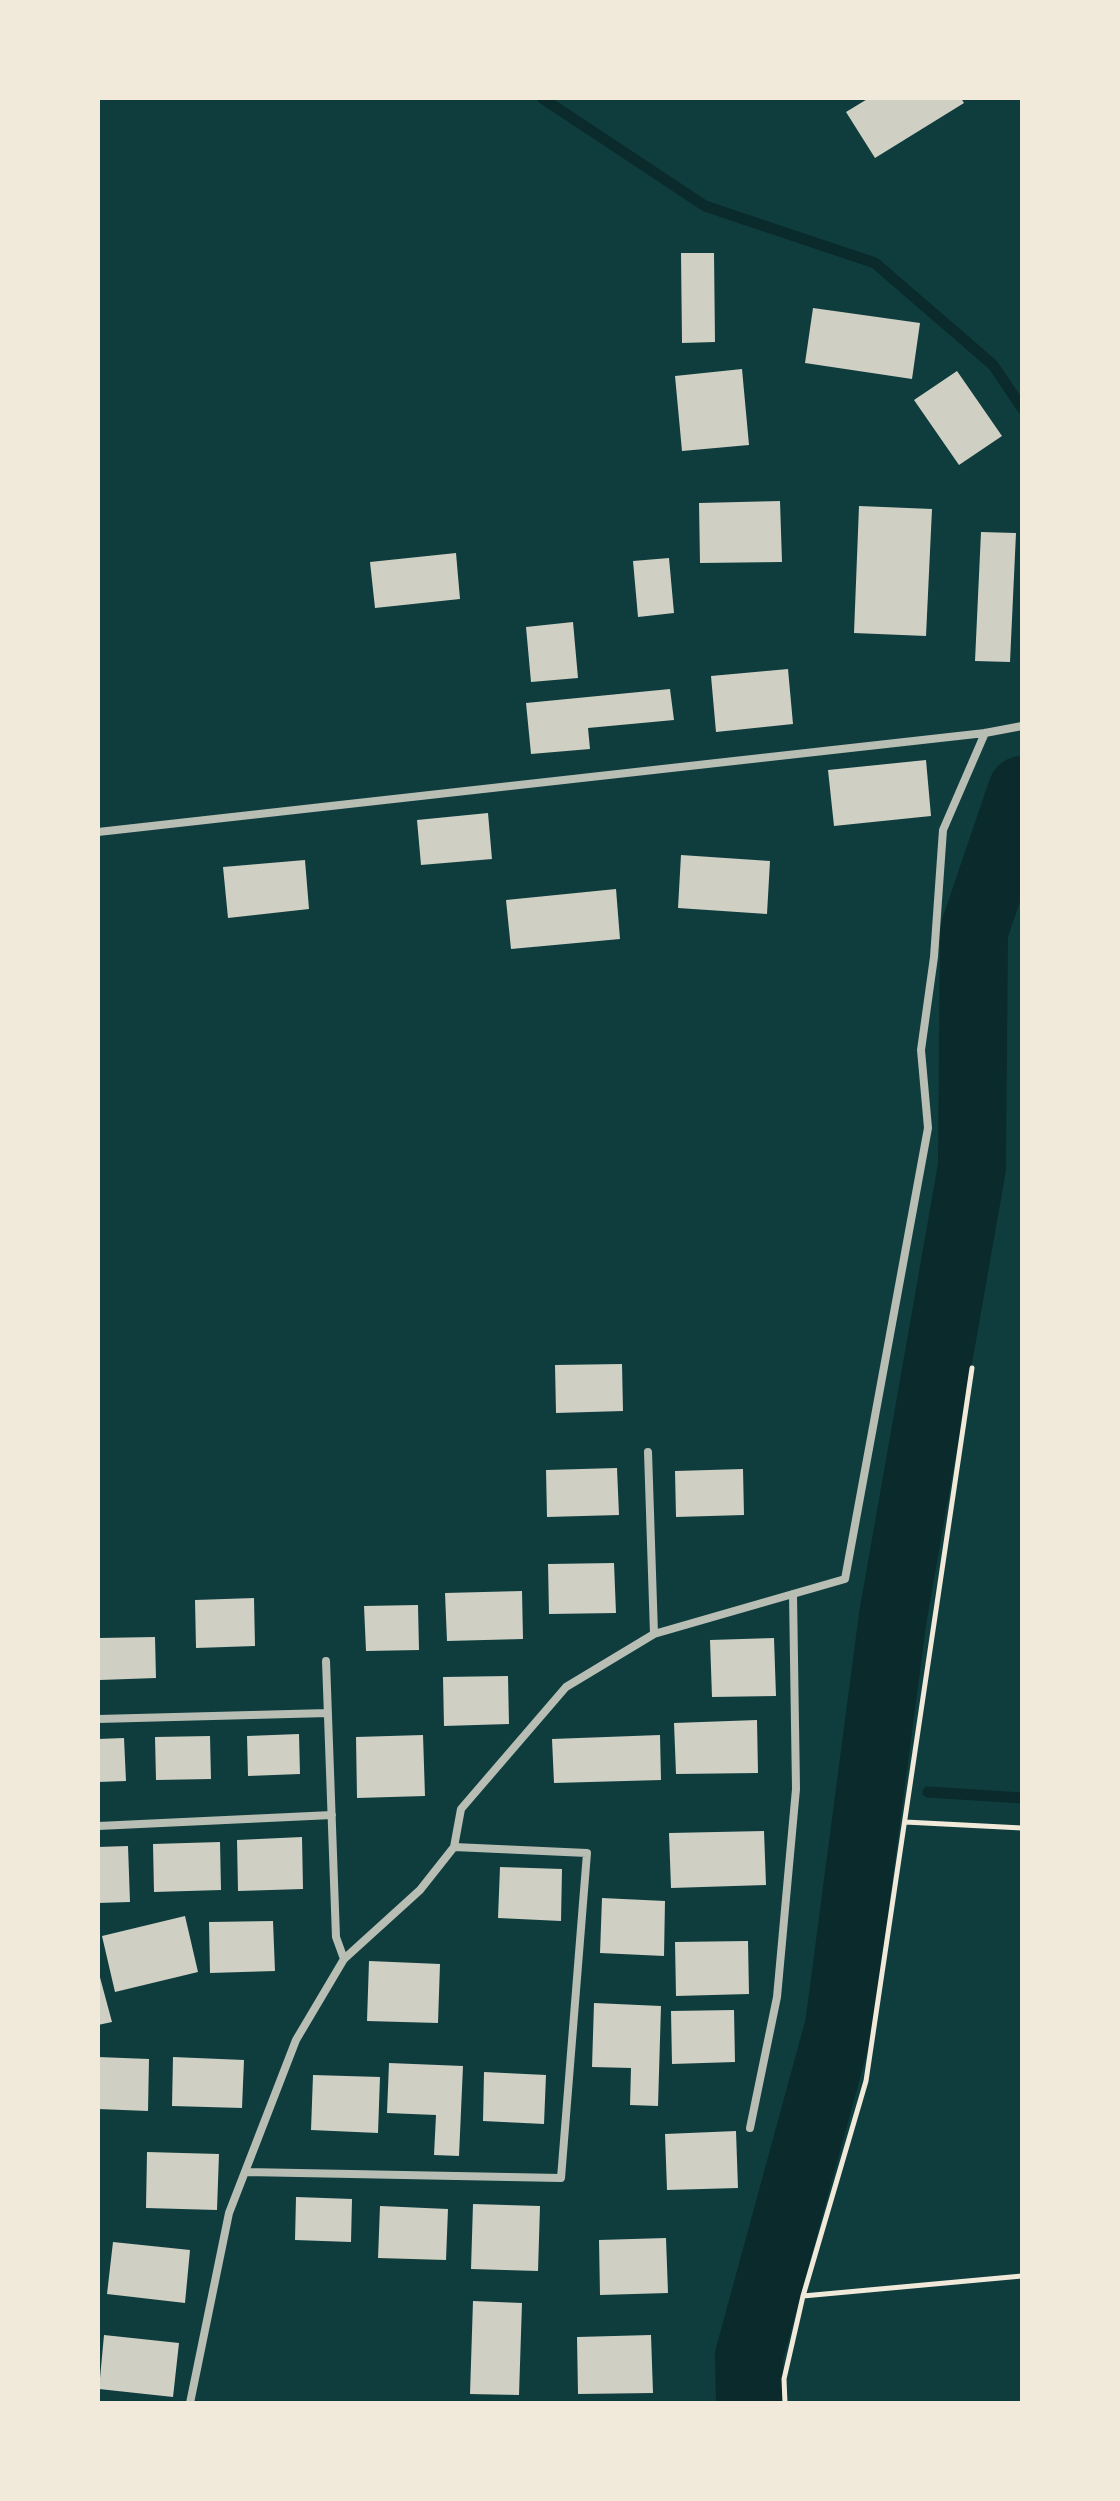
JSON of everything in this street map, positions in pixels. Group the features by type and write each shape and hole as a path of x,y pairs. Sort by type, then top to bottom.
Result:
{"street":[{"path":"98,832 985,733 1022,726"},
{"path":"190,2403 229,2213 296,2040 344,1959 420,1890 454,1847 461,1809 566,1687 654,1634 845,1579 928,1128 921,1050 934,957 943,830 985,733"},
{"path":"648,1452 654,1634"},
{"path":"750,2128 777,1997 796,1789 793,1594"},
{"path":"326,1661 336,1937 344,1959"},
{"path":"98,1719 328,1713"},
{"path":"98,1826 332,1815"},
{"path":"246,2172 561,2178 587,1853 454,1847"}],"path":[{"path":"785,2403 784,2379 803,2296 866,2081 972,1368"},
{"path":"905,1822 1022,1828"},
{"path":"803,2296 1022,2276"}],"building":[{"path":"869,98 961,98 964,103 875,158 846,112"},
{"path":"681,253 714,253 715,342 682,343"},
{"path":"813,308 920,323 912,379 805,363"},
{"path":"742,369 749,445 682,451 675,376"},
{"path":"957,371 1002,436 959,465 914,400"},
{"path":"780,501 782,562 700,563 699,503"},
{"path":"859,506 932,509 926,636 854,633"},
{"path":"981,532 1016,533 1010,662 975,661"},
{"path":"456,553 460,599 375,608 370,562"},
{"path":"669,558 674,613 638,617 633,561"},
{"path":"573,622 578,678 531,682 526,627"},
{"path":"788,669 793,724 716,732 711,676"},
{"path":"670,689 674,720 588,728 590,749 531,754 526,703"},
{"path":"926,760 931,816 834,826 828,770"},
{"path":"488,813 492,859 421,865 417,820"},
{"path":"681,855 770,861 767,914 678,908"},
{"path":"305,860 309,909 228,918 223,867"},
{"path":"616,889 620,939 511,949 506,900"},
{"path":"622,1364 623,1411 556,1413 555,1365"},
{"path":"617,1468 619,1515 547,1517 546,1470"},
{"path":"743,1469 744,1515 676,1517 675,1471"},
{"path":"614,1563 616,1613 549,1614 548,1564"},
{"path":"522,1591 523,1639 447,1641 445,1593"},
{"path":"254,1598 255,1646 196,1648 195,1600"},
{"path":"418,1605 419,1650 366,1651 364,1606"},
{"path":"155,1637 156,1678 100,1680 99,1638"},
{"path":"774,1638 776,1696 712,1697 710,1640"},
{"path":"508,1676 509,1724 444,1726 443,1677"},
{"path":"757,1720 758,1773 676,1774 674,1723"},
{"path":"299,1734 300,1774 248,1776 247,1736"},
{"path":"423,1735 425,1796 357,1798 356,1737"},
{"path":"660,1735 661,1780 554,1783 552,1739"},
{"path":"210,1736 211,1779 156,1780 155,1737"},
{"path":"124,1738 126,1781 98,1782 98,1739"},
{"path":"764,1831 766,1885 671,1888 669,1833"},
{"path":"302,1837 303,1889 238,1891 237,1840"},
{"path":"220,1842 221,1890 154,1892 153,1844"},
{"path":"128,1846 130,1902 98,1903 98,1847"},
{"path":"500,1867 562,1869 561,1921 498,1918"},
{"path":"602,1898 665,1901 664,1956 600,1953"},
{"path":"185,1916 198,1972 115,1992 102,1936"},
{"path":"273,1921 275,1971 210,1973 209,1922"},
{"path":"748,1941 749,1994 676,1996 675,1942"},
{"path":"369,1961 440,1964 438,2023 367,2021"},
{"path":"98,1970 112,2022 98,2025"},
{"path":"594,2003 661,2006 658,2106 630,2105 631,2068 592,2067"},
{"path":"734,2010 735,2062 672,2064 671,2011"},
{"path":"98,2057 149,2059 148,2111 98,2109"},
{"path":"173,2057 244,2060 242,2108 172,2106"},
{"path":"389,2063 463,2066 459,2156 434,2155 436,2115 387,2113"},
{"path":"484,2072 546,2075 544,2124 483,2121"},
{"path":"313,2075 380,2077 378,2133 311,2130"},
{"path":"736,2131 738,2188 667,2190 665,2134"},
{"path":"147,2152 219,2154 217,2210 146,2208"},
{"path":"296,2197 352,2199 351,2242 295,2240"},
{"path":"473,2204 540,2206 538,2271 471,2269"},
{"path":"380,2206 448,2209 446,2260 378,2258"},
{"path":"666,2238 668,2293 600,2295 599,2240"},
{"path":"113,2242 190,2250 185,2303 107,2294"},
{"path":"473,2301 522,2303 519,2395 470,2394"},
{"path":"104,2335 179,2343 173,2397 99,2389"},
{"path":"651,2335 653,2393 578,2394 577,2337"}],"waterway":[{"path":"542,98 705,206 875,263 993,365 1022,408"},
{"path":"750,2403 749,2356 839,2026 893,1616 972,1167 974,931 1022,790"},
{"path":"928,1792 1022,1798"}]}
